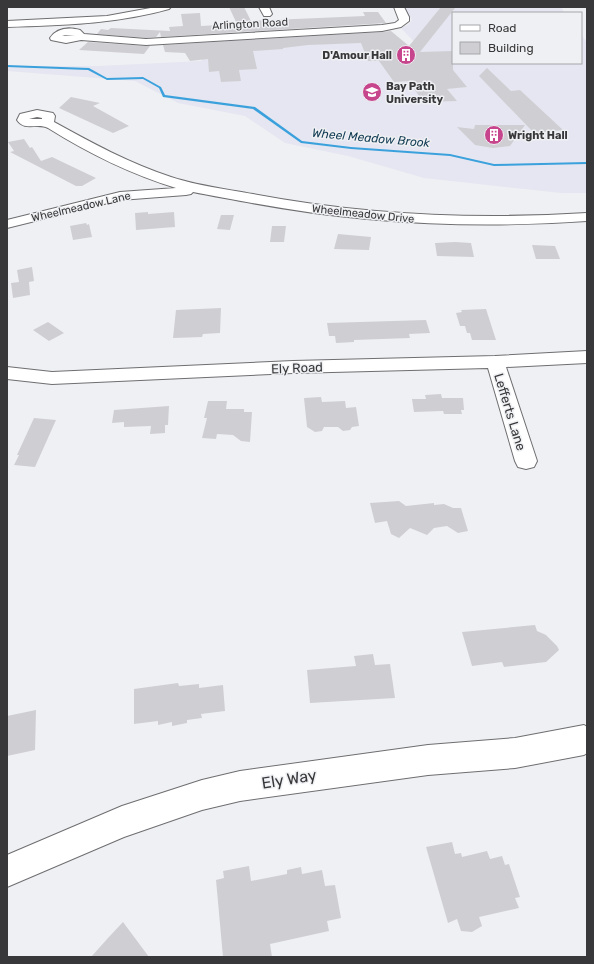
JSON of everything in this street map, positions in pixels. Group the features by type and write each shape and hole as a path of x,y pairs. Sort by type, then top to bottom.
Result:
{"street":[{"name":"Arlington Road","path":"80,37 146,42 382,28 398,25 404,21 404,17 399,7"},
{"path":"7,15 82,14 141,8 162,8"},
{"path":"7,24 96,20 138,15 162,8"},
{"name":"Wheelmeadow Drive","path":"47,123 97,152 170,180 203,190 340,214 408,220 499,222 587,218"},
{"path":"120,196 135,182 143,170"},
{"name":"Wheelmeadow Lane","path":"7,224 120,196 203,190"},
{"name":"Ely Road","path":"8,375 52,378 294,367 495,362 587,357"},
{"name":"Lefferts Lane","path":"495,362 526,461"},
{"name":"Ely Way","path":"7,870 122,822 202,795 240,786 414,762 515,753 586,737"}],"shaded area":[{"name":"Bay Path University","path":"403,7 561,7 564,12 452,12 452,64 582,64 582,36 587,43 587,193 561,193 424,178 348,156 285,143 245,116 178,103 135,81 7,71 7,66 98,66 202,61 198,42 364,32 376,50 419,47 401,28 408,25 412,20"}],"building":[{"path":"229,7 244,7 251,21 365,16 363,12 378,12 386,23 161,37 160,32 156,37 146,38 97,34 101,29 108,30 111,28 170,31 169,27 183,26 181,14 200,13 201,26 237,24"},
{"path":"441,7 455,8 420,52 452,51 453,70 467,87 447,89 457,101 423,102 409,81 394,82 379,61 368,61 361,43 308,45 283,49 253,51 257,69 239,70 241,81 221,82 219,71 209,72 208,59 190,61 185,53 165,52 163,45 391,31 409,46"},
{"path":"88,42 150,46 144,54 79,50"},
{"path":"487,68 511,91 520,90 563,130 534,133 479,76"},
{"path":"71,97 100,103 93,106 129,126 113,133 59,108"},
{"name":"Wright Hall","path":"475,125 525,125 510,146 493,148 475,145 457,127 474,129"},
{"path":"24,139 30,148 32,147 41,161 52,157 96,178 82,186 76,186 10,152 14,151 8,142"},
{"path":"148,212 148,214 174,212 175,227 136,230 135,213"},
{"path":"221,215 234,215 230,230 217,229"},
{"path":"86,223 87,225 89,224 92,237 73,240 70,226"},
{"path":"272,226 286,226 284,242 270,242"},
{"path":"338,234 371,237 369,250 334,249"},
{"path":"435,243 471,243 474,257 437,256"},
{"path":"532,245 555,246 560,259 536,259"},
{"path":"32,267 34,281 29,282 30,295 13,298 11,283 19,282 17,270"},
{"path":"221,308 220,333 203,334 202,337 173,338 176,310"},
{"path":"486,309 496,340 472,340 470,333 467,333 465,326 460,326 456,313 462,312 461,310"},
{"path":"426,320 430,333 409,334 410,338 354,340 354,342 336,343 335,336 329,336 327,323"},
{"path":"48,322 64,333 49,341 33,330"},
{"path":"441,394 442,398 463,398 464,410 461,410 462,414 444,414 443,411 414,412 412,399 426,399 425,395"},
{"path":"321,397 322,402 345,401 346,408 356,407 359,426 343,431 338,427 324,427 322,431 315,432 307,427 304,398"},
{"path":"208,401 227,401 226,409 244,409 244,412 252,412 250,442 241,441 233,435 217,434 216,439 202,438 207,418 204,418"},
{"path":"169,406 168,425 165,425 165,433 150,434 151,426 124,427 124,422 112,423 114,410"},
{"path":"34,418 56,420 35,467 14,465 19,455 17,455"},
{"path":"399,501 406,506 434,503 434,505 444,504 453,508 461,508 468,531 458,533 447,526 434,528 427,535 410,528 399,538 391,534 387,521 375,523 370,503"},
{"path":"535,625 537,631 546,635 559,650 546,662 504,667 502,662 472,666 462,632"},
{"path":"373,654 375,665 390,664 395,698 310,703 307,670 356,666 354,656"},
{"path":"178,683 179,686 199,684 199,688 223,685 225,711 201,714 202,718 187,720 187,723 172,726 172,722 158,725 158,721 134,724 134,689"},
{"path":"36,710 35,750 7,756 7,716"},
{"path":"452,842 455,854 461,853 462,857 487,851 490,859 502,856 505,865 509,864 520,897 515,898 519,908 479,917 482,926 472,932 461,931 457,919 448,923 426,847"},
{"path":"249,866 251,881 287,874 287,870 301,867 302,874 322,870 325,886 335,885 341,918 327,921 329,931 270,944 272,957 223,957 216,880 224,878 223,871"},
{"path":"123,922 149,957 91,957 108,938"}],"waterway":[{"name":"Wheel Meadow Brook","path":"7,66 89,69 107,79 143,78 160,88 164,96 254,108 301,142 351,148 450,155 494,165 587,163"}],"place":[{"name":"D'Amour Hall","path":"406,55"},
{"name":"Bay Path University","path":"372,92"},
{"name":"Wright Hall","path":"494,135"}]}
